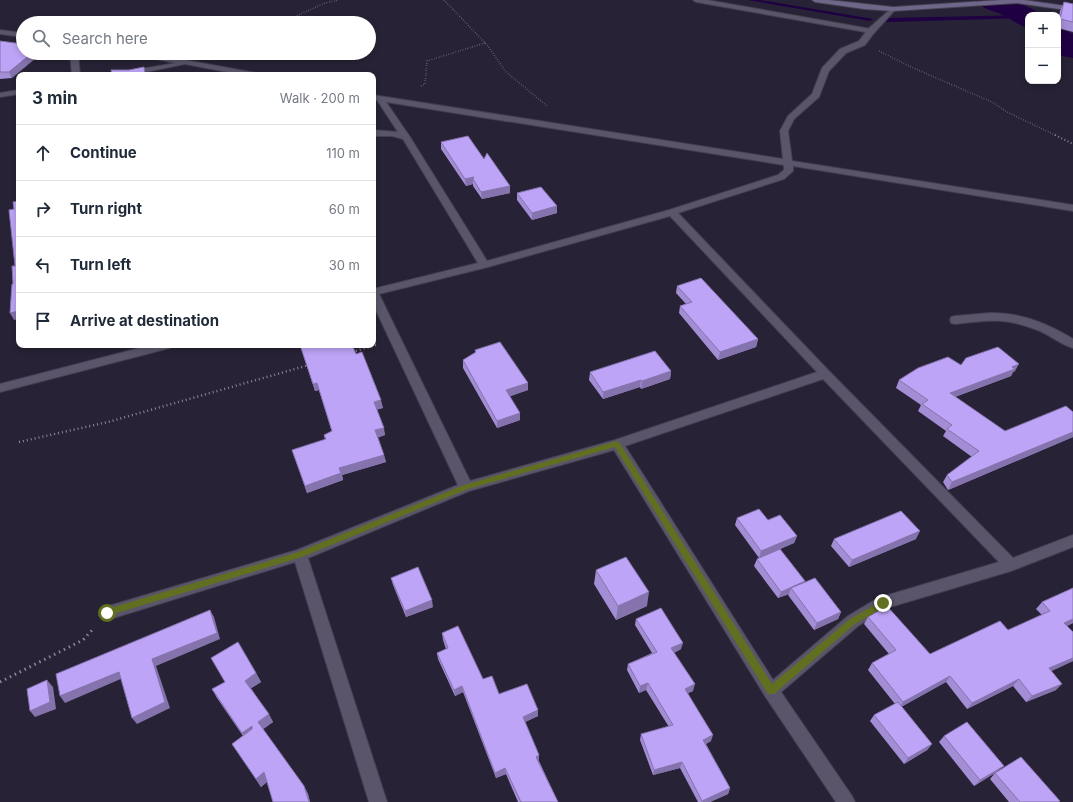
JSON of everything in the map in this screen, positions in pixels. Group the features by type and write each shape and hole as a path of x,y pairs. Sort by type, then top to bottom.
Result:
{"street":[{"path":"696,0 871,30"},
{"path":"815,0 864,7 892,9 977,2 1016,1 1073,9"},
{"path":"376,291 484,265 672,212 781,177 789,171 784,131 791,118 816,95 825,70 843,51 862,43 871,30 892,9"},
{"path":"0,32 16,34"},
{"path":"75,60 76,72"},
{"path":"174,60 240,72"},
{"path":"136,72 190,63"},
{"path":"0,95 16,92"},
{"path":"376,97 1073,208"},
{"path":"376,97 406,138 484,265"},
{"path":"376,133 393,133 406,138"},
{"path":"672,212 825,374 1011,565"},
{"path":"376,298 466,487"},
{"path":"955,320 994,316 1018,319 1059,335 1073,344"},
{"path":"0,388 154,348"},
{"path":"107,613 300,555 466,487 617,444 825,374"},
{"path":"617,444 771,691 846,802"},
{"path":"771,691 853,621 883,603 1011,565 1073,541"},
{"path":"300,555 378,802"}],"path":[{"path":"296,16 325,3 339,0"},
{"path":"444,0 485,43 505,71 551,109 561,126"},
{"path":"419,86 425,84 427,61 485,43"},
{"path":"862,43 911,68 992,102 1007,112 1073,144"},
{"path":"376,345 395,339"},
{"path":"345,354 365,348"},
{"path":"19,442 108,422 310,365"},
{"path":"0,682 83,640 107,613"}],"building":[{"path":"1064,2 1073,4 1073,22 1061,19"},
{"path":"0,41 16,43 16,60 24,60 9,72 0,72"},
{"path":"144,67 145,72 111,72 111,70 129,70"},
{"path":"468,136 484,159 487,153 510,186 481,192 473,179 474,177 465,179 441,142"},
{"path":"541,187 557,206 532,213 517,193"},
{"path":"13,202 16,202 16,312 10,313 13,284 12,266 15,266 9,210 14,209"},
{"path":"701,278 758,339 720,352 680,306 692,302 677,286"},
{"path":"500,342 528,383 506,390 520,413 497,421 463,360 476,352 475,350"},
{"path":"998,347 1019,364 1012,367 1015,369 950,393 1005,431 1066,406 1073,412 1073,432 952,482 947,475 979,451 947,429 952,425 922,404 928,400 899,380 918,368 948,357 961,365 966,358"},
{"path":"301,348 353,348 356,354 362,352 381,400 374,402 384,428 375,430 384,455 339,468 341,473 305,486 292,450 326,439 324,435 332,431 317,383 313,384"},
{"path":"655,351 671,371 603,392 590,372"},
{"path":"759,509 768,520 780,515 797,536 761,551 737,518"},
{"path":"901,511 920,531 852,560 834,539"},
{"path":"780,549 805,581 781,592 757,559"},
{"path":"626,557 649,592 618,606 596,570"},
{"path":"418,567 432,600 405,611 391,578"},
{"path":"815,578 841,612 817,623 791,588"},
{"path":"1073,588 1073,619 1064,623 1073,632 1073,658 1049,668 1062,684 1032,696 1019,679 972,703 950,676 903,702 872,663 896,650 868,617 887,606 930,654 1000,621 1008,630 1050,611 1042,602"},
{"path":"661,608 683,643 671,648 695,684 685,689 713,735 703,740 730,788 702,801 682,762 654,770 641,734 673,725 648,683 640,686 628,664 657,652 636,619"},
{"path":"210,610 217,633 152,659 165,702 132,718 119,672 60,696 56,674"},
{"path":"458,626 483,679 492,676 499,694 527,684 538,710 523,717 539,755 536,757 558,802 521,802 505,768 495,773 462,686 454,690 437,653 448,648 442,633"},
{"path":"238,642 256,673 245,681 269,714 258,722 304,786 309,802 273,802 264,772 256,779 232,744 252,729 252,726 242,733 212,689 225,682 211,658"},
{"path":"47,680 50,702 30,711 27,689"},
{"path":"898,702 932,744 908,758 874,715"},
{"path":"967,722 1004,766 980,780 944,736"},
{"path":"1021,757 1060,801 1020,802 995,773"}],"waterway":[{"path":"751,0 870,19"},
{"path":"990,0 1013,9 1025,17"},
{"path":"887,20 1025,17"},
{"path":"1061,40 1073,49"}],"route":[{"path":"107,613 300,555 466,487 617,444 771,691 853,621 883,603"}]}
